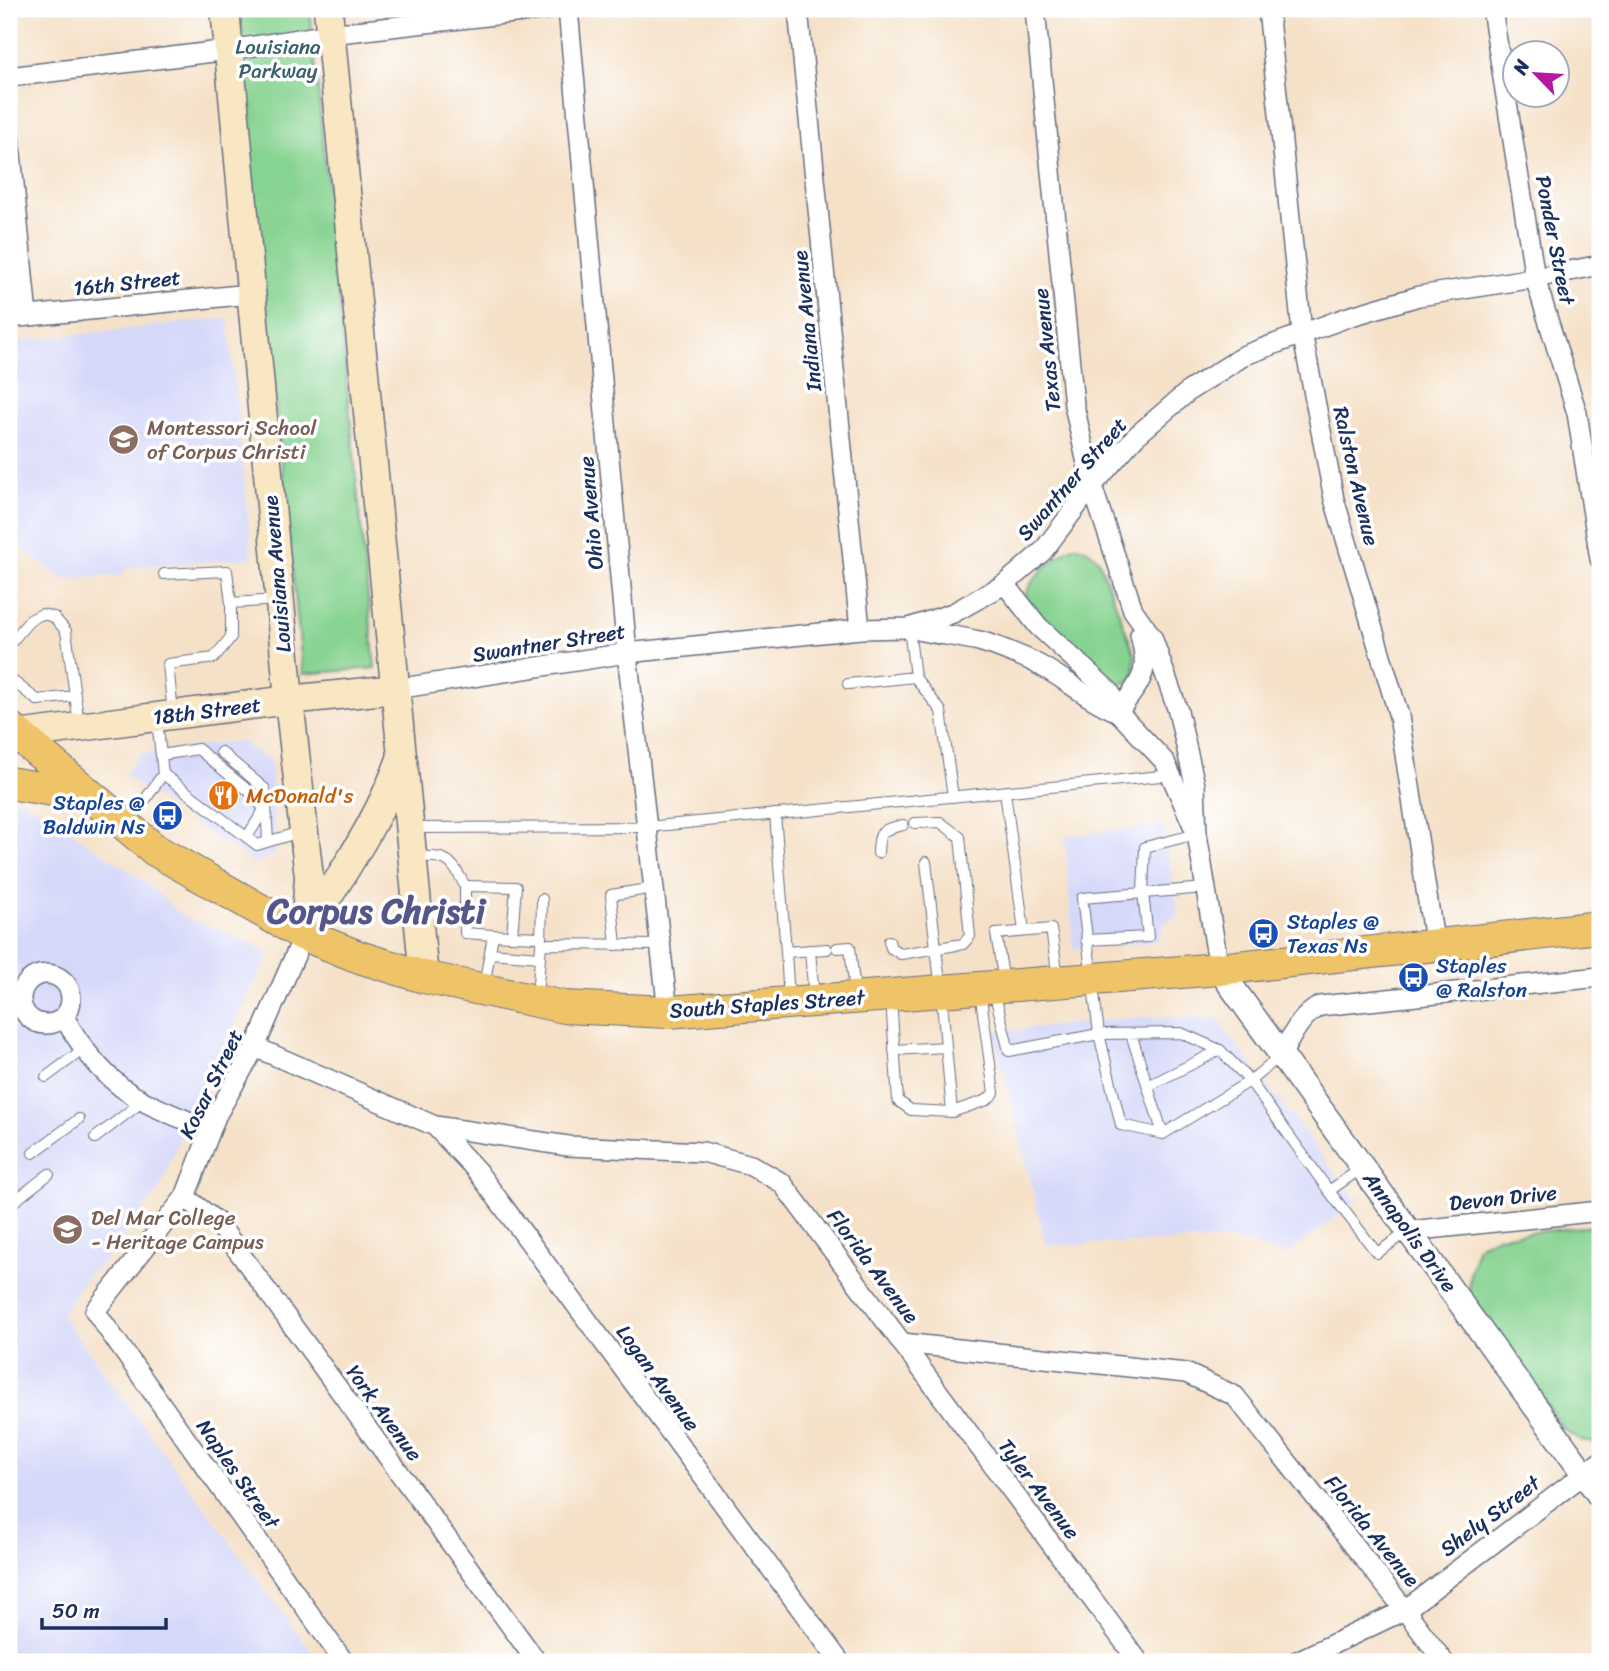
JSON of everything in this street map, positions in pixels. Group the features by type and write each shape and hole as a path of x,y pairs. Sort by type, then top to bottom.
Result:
{"main road":[{"name":"Louisiana Avenue","path":"225,9 279,600 309,877 304,935"},
{"path":"329,21 424,977"},
{"name":"18th Street","path":"12,733 396,690"},
{"name":"South Staples Street","path":"12,733 155,850 304,935 359,957 424,977 564,1007 668,1012 856,998 1219,969 1600,927"},
{"path":"304,935 369,827 394,780 402,757"},
{"path":"9,783 90,796"}],"street":[{"path":"9,77 229,50 329,21 549,9"},
{"name":"Ohio Avenue","path":"568,9 627,653 668,1012"},
{"name":"Indiana Avenue","path":"798,9 860,629"},
{"name":"Texas Avenue","path":"1035,9 1074,405 1092,486 1133,610 1152,638 1178,711 1195,785 1197,834 1219,969"},
{"name":"Ralston Avenue","path":"1268,9 1302,332 1334,499 1399,716 1435,947"},
{"name":"Ponder Street","path":"1492,9 1535,278 1577,413 1600,559"},
{"path":"9,133 18,317"},
{"name":"Swantner Street","path":"396,690 627,653 860,629 909,628 953,613 1005,584 1043,551 1092,486 1135,437 1190,390 1245,355 1302,332 1419,296 1600,265"},
{"name":"16th Street","path":"18,317 250,294"},
{"name":"Texas Avenue","path":"1005,584 1038,626 1110,692 1118,712 1164,762 1197,834"},
{"path":"1118,712 1143,677 1146,667 1133,610"},
{"name":"Texas Avenue","path":"909,628 939,636 979,641 1027,659 1069,682 1100,705 1118,712"},
{"name":"Kosar Street","path":"95,1311 185,1197 210,1130 255,1047 304,935"},
{"name":"Annapolis Drive","path":"1219,969 1410,1231 1592,1468 1600,1496"},
{"path":"1281,1055 1301,1021 1309,1012 1320,1006 1600,977"},
{"path":"64,1017 75,1038 112,1079 143,1101 210,1130"},
{"name":"Florida Avenue","path":"255,1047 435,1126 568,1146 703,1152 751,1165 782,1183 902,1343 1186,1373 1235,1396 1444,1662"},
{"name":"Logan Avenue","path":"435,1126 477,1171 840,1662"},
{"name":"York Avenue","path":"185,1197 217,1222 537,1662"},
{"name":"Devon Drive","path":"1410,1231 1600,1211"},
{"name":"Naples Street","path":"95,1311 344,1662"},
{"name":"Tyler Avenue","path":"902,1343 1139,1662"},
{"name":"Shely Street","path":"1295,1662 1405,1610 1592,1468"}],"lane":[{"path":"127,826 163,774 160,755 168,664 214,658 231,637 228,570 164,574"},
{"path":"231,603 279,600"},
{"path":"9,645 30,620 42,614 54,617 66,631 79,727"},
{"path":"909,628 915,677 941,711 953,797"},
{"path":"848,684 915,677"},
{"path":"9,678 37,700 75,696"},
{"path":"160,755 198,749 256,797 264,810 247,837"},
{"path":"221,752 265,789 268,841"},
{"path":"163,774 257,845 303,831"},
{"path":"409,828 647,827 1171,775"},
{"path":"1005,792 1024,931"},
{"path":"775,814 786,952 802,1002"},
{"path":"889,941 891,948 901,954 963,944 970,936 960,836 940,821 915,823"},
{"path":"878,853 878,836 883,830 903,825"},
{"path":"1086,940 1148,936 1143,893 1145,847 1197,834"},
{"path":"412,857 438,856 454,864 465,886 465,933 616,945 660,945"},
{"path":"926,862 951,1112"},
{"path":"465,886 516,887 512,936"},
{"path":"616,945 611,895 654,888"},
{"path":"1206,888 1082,898 1090,979 1099,1034 1121,1125 1163,1134 1250,1082 1281,1055"},
{"path":"537,1002 542,899"},
{"path":"418,914 465,912"},
{"path":"891,995 898,1101 911,1110 951,1112 987,1100 994,1093 992,987 996,934 1051,929 1058,982"},
{"path":"483,990 493,935"},
{"path":"786,952 850,947 856,998"},
{"path":"802,1002 810,950"},
{"path":"490,953 540,957"},
{"path":"992,987 1009,1051 1099,1034 1181,1033 1220,1050 1250,1082 1377,1253 1410,1231"},
{"path":"1131,1034 1163,1134"},
{"path":"894,1050 946,1047"},
{"path":"46,1077 85,1048"},
{"path":"1148,1086 1220,1050"},
{"path":"95,1138 143,1101"},
{"path":"33,1153 79,1119"},
{"path":"1329,1191 1363,1167"},
{"path":"12,1203 49,1174"}],"shaded area":[{"name":"Montessori School of Corpus Christi","path":"228,318 252,558 128,567 121,576 62,579 9,538 9,342"},
{"path":"240,741 271,761 276,854 254,863 124,776 139,754"},
{"name":"Del Mar College - Heritage Campus","path":"9,797 25,801 144,881 184,917 235,936 269,953 179,1140 159,1191 97,1269 88,1274 61,1314 319,1662 9,1662"},
{"path":"1163,825 1179,916 1166,922 1158,941 1073,949 1065,836"},
{"path":"1140,1017 1216,1018 1357,1201 1286,1255 1235,1240 1046,1245 994,1032"}],"green space":[{"name":"Louisiana Parkway","path":"235,9 310,9 375,668 303,674"},
{"path":"1074,546 1088,550 1099,561 1135,655 1134,677 1126,682 1111,681 1066,644 1029,602 1026,594 1034,579 1053,560"},
{"path":"1600,1225 1600,1443 1580,1440 1565,1430 1473,1305 1469,1283 1478,1246 1497,1236"}],"place":[{"name":"Montessori School of Corpus Christi","path":"124,440"},
{"name":"McDonald's","path":"223,796"},
{"name":"Staples @ Baldwin Ns","path":"168,815"},
{"name":"Staples @ Texas Ns","path":"1264,934"},
{"name":"Staples @ Ralston","path":"1413,978"},
{"name":"Del Mar College - Heritage Campus","path":"68,1230"}],"district":[{"name":"Corpus Christi","path":"376,911"}]}
